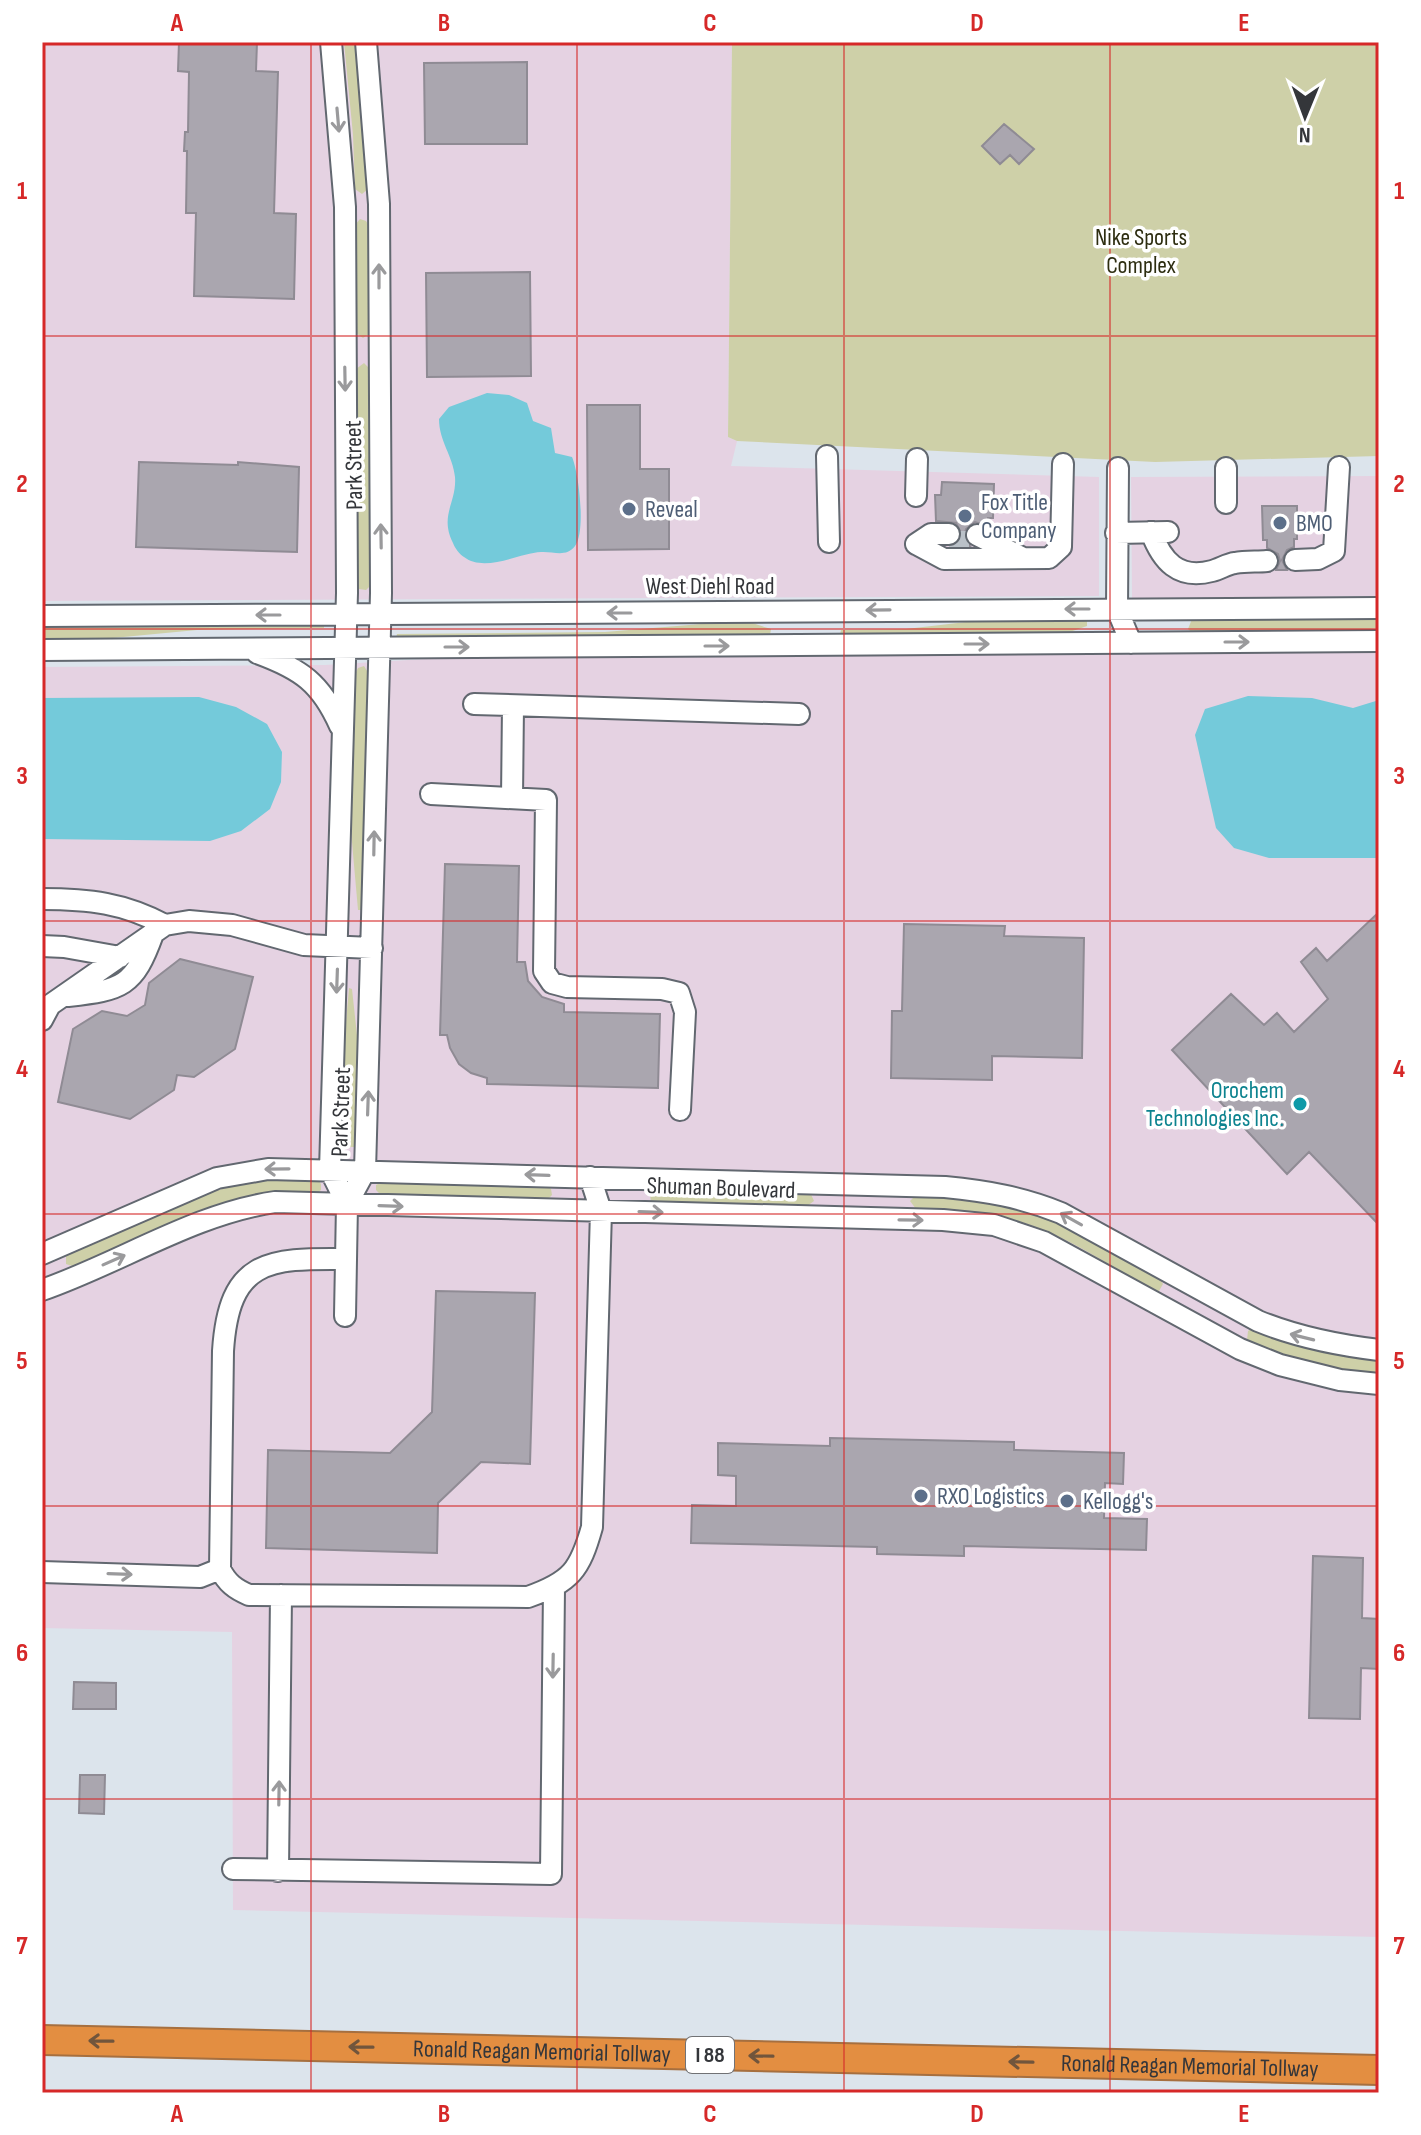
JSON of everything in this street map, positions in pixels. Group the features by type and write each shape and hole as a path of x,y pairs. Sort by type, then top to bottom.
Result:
{"highway":[{"name":"Ronald Reagan Memorial Tollway","path":"42,2040 1379,2070"}],"street":[{"name":"Park Street","path":"331,42 345,207 346,615 330,1170 347,1204"},
{"name":"Park Street","path":"347,1204 365,1171 380,614 379,204 366,42"},
{"path":"827,456 829,542"},
{"path":"916,496 917,459"},
{"path":"949,537 916,544 944,559 1049,558 1061,547 1063,464"},
{"path":"1295,560 1318,559 1334,551 1339,467"},
{"path":"1118,468 1117,609 1131,643"},
{"path":"1226,468 1226,503"},
{"path":"1116,533 1160,532 1158,551 1165,562 1179,570 1195,573 1211,572 1232,563 1267,561"},
{"path":"977,538 1027,560"},
{"name":"West Diehl Road","path":"42,616 1379,608"},
{"path":"801,611 802,645"},
{"path":"42,650 1379,641"},
{"path":"246,649 284,663 312,681 329,701 343,735"},
{"path":"474,704 799,714"},
{"path":"512,798 513,706"},
{"path":"431,794 546,800 544,971 552,983 567,987 662,989 679,993 685,1012 680,1110"},
{"path":"42,899 104,902 139,911 159,930"},
{"path":"49,1006 159,930 189,921 232,925 304,945 372,948"},
{"path":"49,1006 124,984 135,974 159,930"},
{"path":"42,946 120,957"},
{"name":"Shuman Boulevard","path":"42,1254 217,1178 268,1169 945,1187 1002,1193 1030,1200 1061,1213 1258,1321 1291,1334 1340,1346 1379,1350"},
{"path":"346,1259 291,1258 266,1265 245,1280 231,1301 224,1327 223,1351 220,1569 225,1580 249,1595 528,1597 554,1588 573,1572 585,1552 592,1527 601,1211 590,1177"},
{"name":"Shuman Boulevard","path":"42,1290 216,1216 275,1202 943,1220 994,1225 1044,1242 1240,1349 1280,1365 1340,1380 1379,1384"},
{"path":"345,1316 347,1204"},
{"path":"42,1572 200,1577 220,1569"},
{"path":"233,1869 551,1874 554,1588"},
{"path":"278,1871 281,1595"}],"shaded area":[{"path":"42,42 732,42 728,437 737,441 731,466 1099,477 1099,596 42,601"},
{"path":"1379,476 1379,596 1132,600 1131,477"},
{"path":"1379,651 1379,1937 233,1910 232,1632 42,1628 42,667 325,665 442,658"}],"green space":[{"path":"344,42 357,42 368,189 362,194 355,189"},
{"name":"Nike Sports Complex","path":"732,42 1379,42 1379,456 1155,462 737,441 728,437"},
{"path":"360,219 369,226 369,334 363,338 356,333 355,225"},
{"path":"364,363 370,369 371,585 366,590 359,589 358,585 356,369"},
{"path":"1379,616 1379,628 1344,632 1192,633 1188,629 1192,619"},
{"path":"983,620 1087,621 1087,626 1064,634 840,635 841,630 906,629"},
{"path":"749,622 771,629 770,635 396,638 397,634 605,632"},
{"path":"321,624 324,628 197,630 92,640 42,640 42,626"},
{"path":"364,666 369,674 365,864 361,910 358,910 351,831 355,674 358,668"},
{"path":"349,988 352,989 360,1063 357,1147 342,1147 344,1045"},
{"path":"275,1179 318,1180 321,1190 316,1194 264,1193 241,1197 75,1267 66,1264 66,1255 168,1208 221,1189"},
{"path":"384,1181 547,1185 552,1195 547,1200 382,1196 376,1185"},
{"path":"656,1189 810,1192 814,1201 807,1206 655,1203 650,1195"},
{"path":"914,1197 988,1199 1034,1211 1099,1243 1160,1279 1163,1284 1159,1291 1155,1291 1034,1226 991,1215 916,1209 910,1201"},
{"path":"1251,1329 1312,1350 1379,1360 1379,1374 1314,1366 1253,1345 1247,1340"}],"water":[{"path":"487,393 509,395 527,403 533,421 551,428 555,453 572,457 581,516 578,539 568,552 532,553 482,563 464,557 454,545 448,517 455,477 439,419 449,407"},
{"path":"1248,696 1312,698 1353,708 1379,700 1379,858 1269,858 1234,848 1216,828 1195,735 1205,709"},
{"path":"199,697 236,707 267,724 282,752 281,782 270,809 241,831 210,841 42,839 42,698"}],"building":[{"path":"179,42 257,42 256,71 278,72 274,213 296,214 294,299 194,296 196,213 186,213 187,151 184,151 185,132 188,132 189,72 178,71"},
{"path":"527,62 527,144 425,144 424,63"},
{"path":"1004,124 1034,149 1019,164 1010,155 1000,164 982,146"},
{"path":"530,272 531,376 427,377 426,273"},
{"name":"Reveal","path":"587,405 640,405 640,469 669,469 669,549 588,550"},
{"path":"139,462 238,465 238,462 299,467 297,552 136,547"},
{"name":"Fox Title Company","path":"942,482 994,484 993,518 988,518 988,526 975,522 966,529 964,537 970,546 953,546 962,535 956,523 936,521 935,495 941,495"},
{"name":"BMO","path":"1262,506 1297,506 1297,539 1294,539 1294,547 1287,550 1282,560 1287,570 1276,570 1280,561 1278,554 1267,548 1267,540 1263,540"},
{"path":"445,864 519,866 517,962 525,962 528,981 542,997 564,1004 564,1012 660,1014 658,1088 487,1084 487,1078 471,1073 459,1064 447,1035 440,1035"},
{"name":"Orochem Technologies Inc.","path":"1379,912 1379,1225 1309,1152 1287,1174 1172,1050 1231,994 1264,1025 1277,1013 1294,1032 1328,999 1301,962 1316,948 1327,961"},
{"path":"904,924 1005,926 1004,936 1084,938 1082,1058 992,1056 992,1080 891,1078 892,1011 902,1011"},
{"path":"180,959 253,977 235,1049 194,1077 177,1075 174,1090 130,1119 58,1102 73,1029 102,1011 127,1016 145,1005 149,983"},
{"path":"436,1291 535,1293 530,1464 481,1462 438,1503 437,1553 266,1548 268,1450 390,1453 432,1412"},
{"path":"830,1438 1014,1442 1014,1450 1124,1453 1123,1484 1105,1483 1104,1518 1147,1519 1146,1550 964,1546 964,1556 877,1554 877,1547 691,1543 692,1505 736,1506 736,1476 718,1475 718,1443 830,1446"},
{"path":"1313,1556 1363,1558 1362,1618 1379,1619 1379,1669 1361,1668 1360,1719 1309,1718"},
{"path":"74,1682 116,1683 116,1709 73,1709"},
{"path":"80,1775 105,1775 104,1814 79,1813"}],"tunnel":[{"path":"949,541 976,541"}],"place":[{"name":"Reveal","path":"629,509"},
{"name":"Fox Title Company","path":"965,516"},
{"name":"BMO","path":"1280,523"},
{"name":"Orochem Technologies Inc.","path":"1300,1104"},
{"name":"RXO Logistics","path":"921,1496"},
{"name":"Kellogg's","path":"1067,1501"}]}
